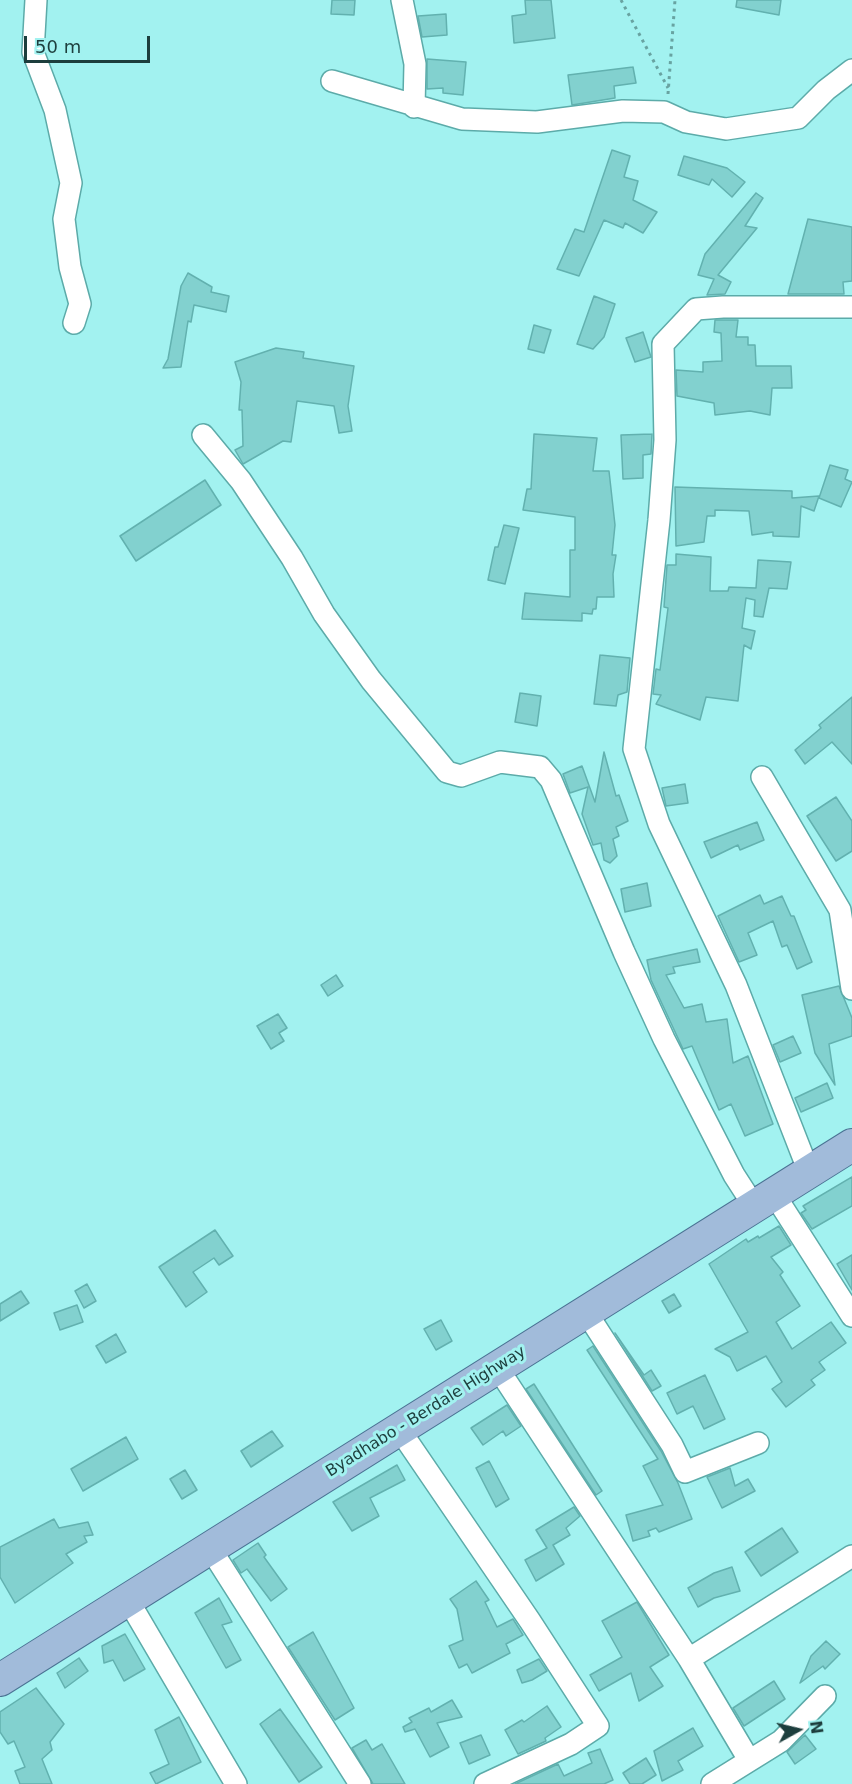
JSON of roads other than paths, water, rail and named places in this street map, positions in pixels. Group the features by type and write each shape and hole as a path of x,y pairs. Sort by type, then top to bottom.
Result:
{"main road":[{"name":"Byadhabo - Berdale Highway","path":"0,1680 852,1145"}],"street":[{"path":"36,0 33,52 55,110 71,183 64,219 70,267 80,304 74,322"},
{"path":"402,0 414,64 414,107"},
{"path":"332,81 414,107 462,119 537,122 622,111 664,112 686,122 726,129 798,118 826,90 852,70"},
{"path":"809,1172 735,985 659,824 634,749 659,520 664,440 663,344 696,309 852,307"},
{"path":"203,435 241,481 292,558 324,614 371,680 447,772 461,776 500,762 540,767 551,780 624,952 664,1039 734,1175 764,1200 852,1316"},
{"path":"762,777 840,910 852,989"},
{"path":"586,1312 672,1445 685,1472 758,1443"},
{"path":"497,1367 689,1659 749,1760"},
{"path":"399,1429 530,1621 598,1726 571,1744 485,1784"},
{"path":"210,1548 360,1784"},
{"path":"689,1659 852,1556"},
{"path":"128,1600 236,1784"},
{"path":"712,1784 782,1741 825,1696"}]}
